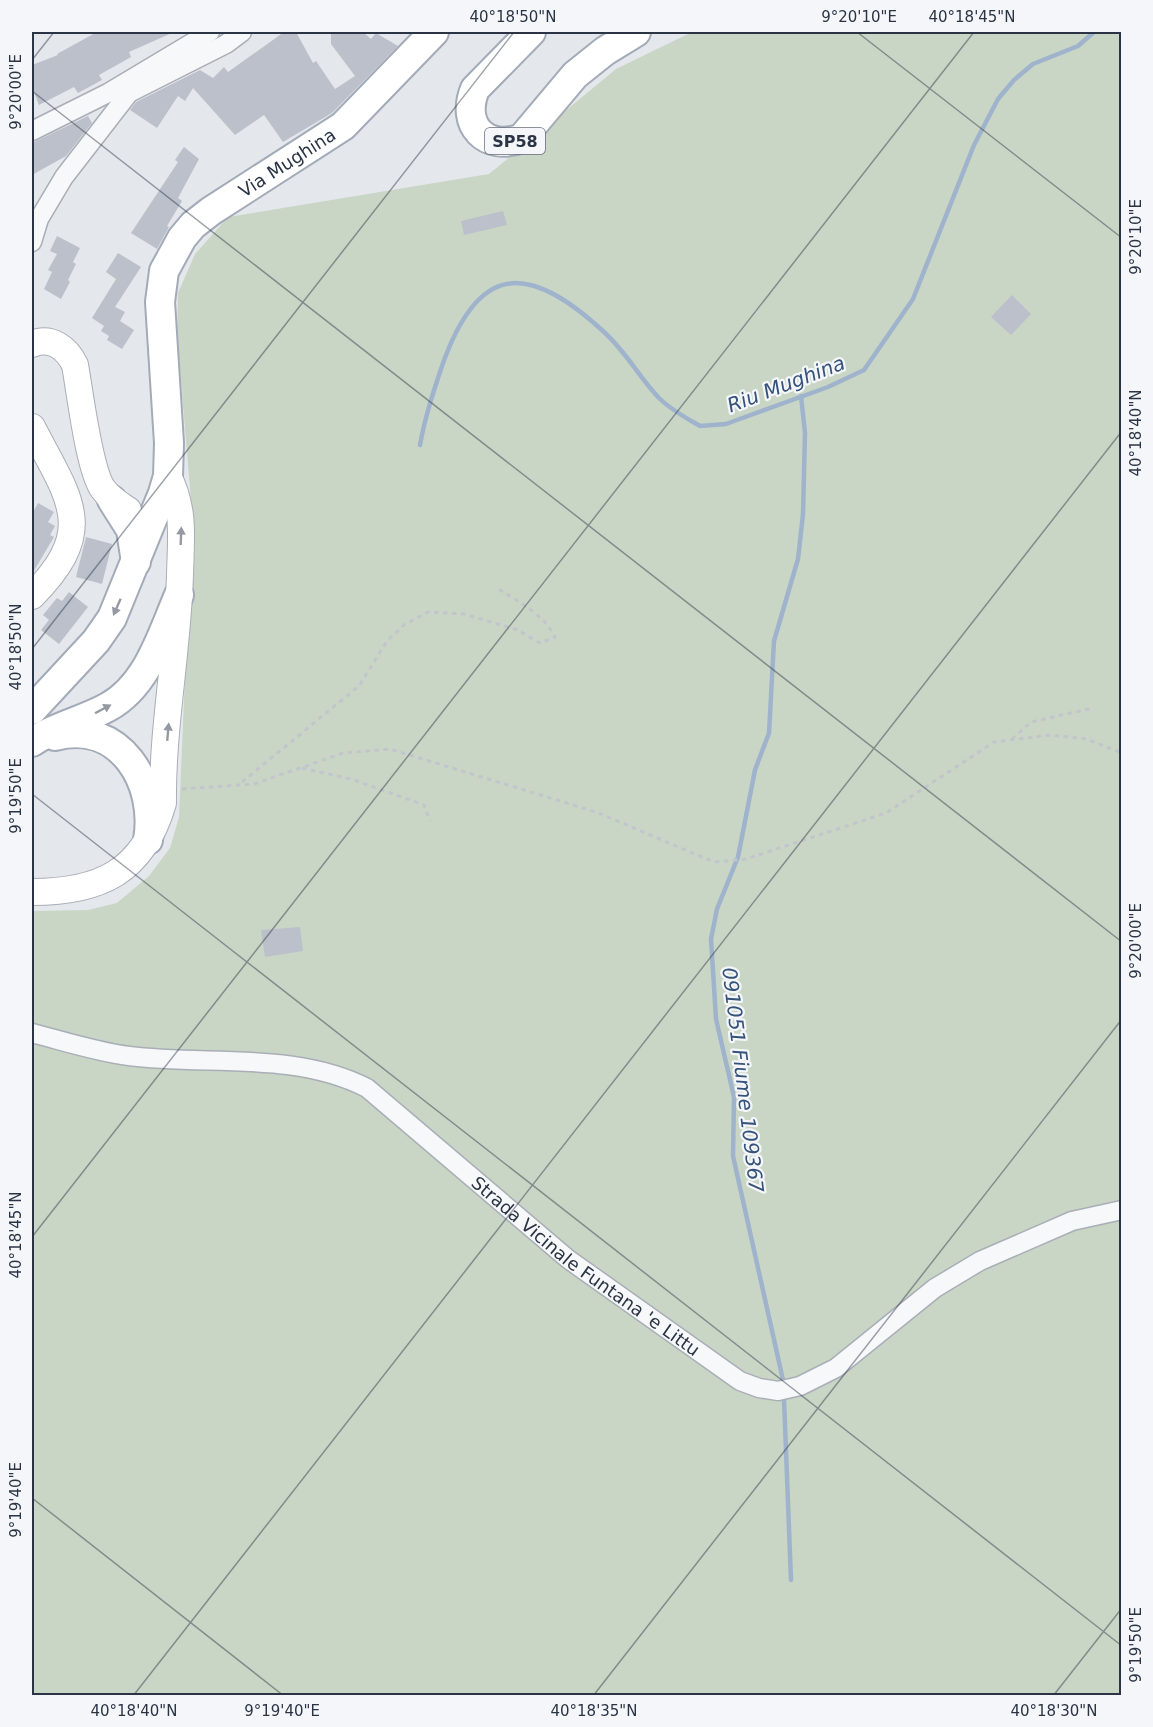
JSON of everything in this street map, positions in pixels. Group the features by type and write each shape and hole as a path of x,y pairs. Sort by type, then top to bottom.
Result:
{"main road":[{"name":"Via Mughina","path":"32,710 96,641 112,618 168,476 169,443 160,302 164,271 171,254 194,225 343,126 434,32"},
{"name":"SP58","path":"531,32 475,90 471,100 470,112 473,123 489,140 511,142 522,138 575,75 605,51 636,32"},
{"path":"112,500 130,530 136,562"},
{"path":"32,742 44,734 110,706 128,692 156,651 179,595"},
{"path":"32,747 47,739 73,734 100,739 122,752 140,774 149,797 152,816 148,840"}],"street":[{"path":"32,131 108,93 210,32"},
{"path":"32,242 39,219 64,177 129,93 226,44 242,32"},
{"path":"32,344 46,341 56,344 71,356 75,365 89,443 101,487 112,500 137,515 154,514"},
{"path":"32,427 70,501 72,536 53,575 32,596"},
{"path":"32,892 64,892 106,879 132,861 148,840 160,812 179,595 181,519 178,495 168,476"},
{"name":"Strada Vicinale Funtana 'e Littu","path":"32,1033 128,1056 303,1068 346,1078 367,1088 568,1259 740,1380 759,1388 778,1390 800,1386 836,1368 935,1288 980,1261 1072,1221 1122,1210"}],"path":[{"path":"241,784 359,686 387,641 404,625 428,612 464,614 518,630 540,643 555,637 549,625 541,618 495,587"},
{"path":"1011,740 1031,722 1093,708"},
{"path":"163,791 254,784 343,753 390,749 596,812 714,862 746,859 886,813 994,742 1050,735 1086,740 1122,753"},
{"path":"300,768 351,778 424,805 430,821"}],"green space":[{"path":"692,32 1121,32 1121,1695 32,1695 32,911 88,910 117,903 149,876 170,848 179,817 192,513 177,332 178,293 195,254 228,217 489,174 616,69"}],"building":[{"path":"97,32 174,32 129,52 131,57 99,75 102,80 78,93 74,87 39,105 32,87 32,65 58,55"},
{"path":"284,32 296,32 313,63 316,61 335,89 355,76 331,44 331,32 363,32 371,39 376,33 398,46 332,113 283,142 264,115 235,135 193,88 185,101 178,96 157,128 130,110 136,102 200,70 213,78 224,67 228,72"},
{"path":"88,116 92,123 66,156 32,175 32,143"},
{"path":"184,147 199,159 178,198 182,201 157,249 131,233 178,162 175,160"},
{"path":"503,211 507,225 464,235 461,221"},
{"path":"57,236 80,248 73,262 76,264 68,280 70,282 61,299 44,289 52,272 48,270 57,254 50,251"},
{"path":"118,253 141,267 115,307 125,312 120,321 134,330 122,349 107,340 109,336 101,331 104,326 92,318 116,279 106,272"},
{"path":"1012,295 1031,314 1011,335 991,317"},
{"path":"38,503 54,512 48,522 55,526 50,535 54,537 32,574 32,514"},
{"path":"86,537 112,544 102,584 76,577"},
{"path":"69,592 88,607 59,644 41,630 49,620 43,615 57,598 62,601"},
{"path":"300,927 303,951 265,957 261,930"}],"waterway":[{"name":"Riu Mughina","path":"420,445 435,386 456,332 472,307 489,291 508,284 528,284 551,293 576,309 612,340 659,398 700,426 726,424 828,387 864,370 913,299 974,145 998,99 1014,80 1033,64 1078,46 1094,32"},
{"name":"091051 Fiume 109367","path":"783,1380 733,1156 734,1097 716,1019 711,939 717,909 738,857 755,770 769,733 774,641 798,559 803,514 805,433 801,396"},
{"name":"091051 Fiume 109367","path":"784,1399 791,1580"}]}
